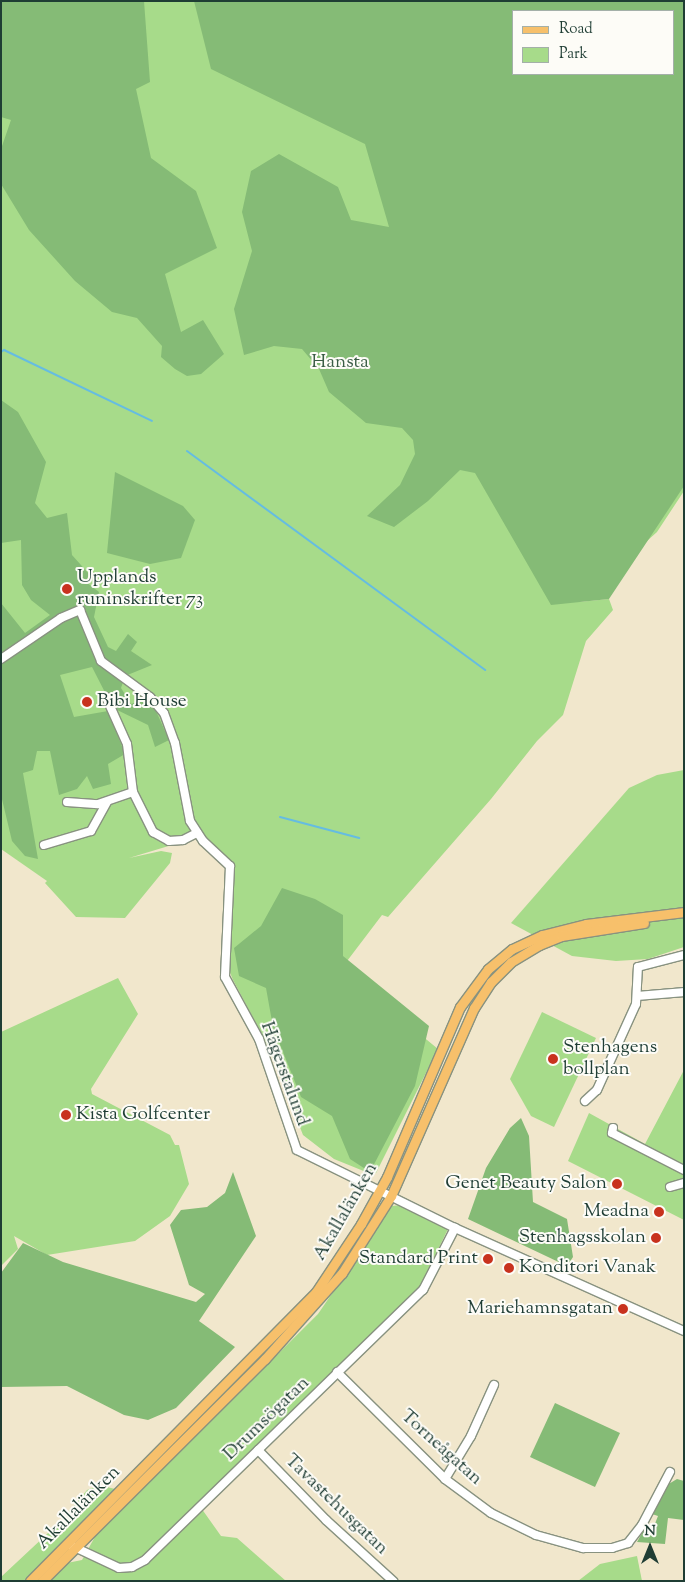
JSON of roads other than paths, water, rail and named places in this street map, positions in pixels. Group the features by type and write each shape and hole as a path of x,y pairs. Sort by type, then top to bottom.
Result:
{"main road":[{"name":"Akallalänken","path":"42,1581 70,1545 302,1310 334,1267 379,1191 460,1007 488,969 512,950 542,935 586,924 684,912"},
{"name":"Akallalänken","path":"30,1581 70,1545 309,1313 357,1253 391,1196 474,1008 501,971 532,948 561,936 684,918"}],"street":[{"name":"Hägerstalund","path":"1,659 61,618 80,610 101,661 150,697 168,720 186,809 197,833 230,866 225,977 258,1039 292,1143 302,1155 391,1196"},
{"path":"106,697 128,744 132,792 157,836 176,841 197,833"},
{"path":"67,802 88,805 108,802 132,792"},
{"path":"44,845 91,832 108,802"},
{"path":"585,1101 598,1090 638,996 638,967 684,955"},
{"path":"638,996 684,992"},
{"path":"613,1128 612,1133 684,1170"},
{"path":"670,1187 684,1183"},
{"path":"391,1196 455,1228 684,1331"},
{"name":"Drumsögatan","path":"70,1545 118,1568 139,1564 423,1290 455,1228"},
{"name":"Torneågatan","path":"338,1372 445,1479 491,1513 536,1535 583,1548 612,1548 628,1543 670,1472"},
{"path":"445,1479 471,1436 494,1385"},
{"name":"Tavastehusgatan","path":"258,1450 326,1520 393,1581"}],"waterway":[{"path":"1,352 4,350 152,421"},
{"path":"187,451 485,670"},
{"path":"280,817 359,838"}],"place":[{"name":"Upplands runinskrifter 73","path":"67,589"},
{"name":"Bibi House","path":"87,702"},
{"name":"Stenhagens bollplan","path":"553,1059"},
{"name":"Kista Golfcenter","path":"66,1115"},
{"name":"Genet Beauty Salon","path":"617,1184"},
{"name":"Meadna","path":"659,1212"},
{"name":"Stenhagsskolan","path":"656,1238"},
{"name":"Standard Print","path":"488,1259"},
{"name":"Konditori Vanak","path":"509,1268"},
{"name":"Mariehamnsgatan","path":"623,1309"}],"park label":[{"name":"Hansta","path":"340,363"}]}
